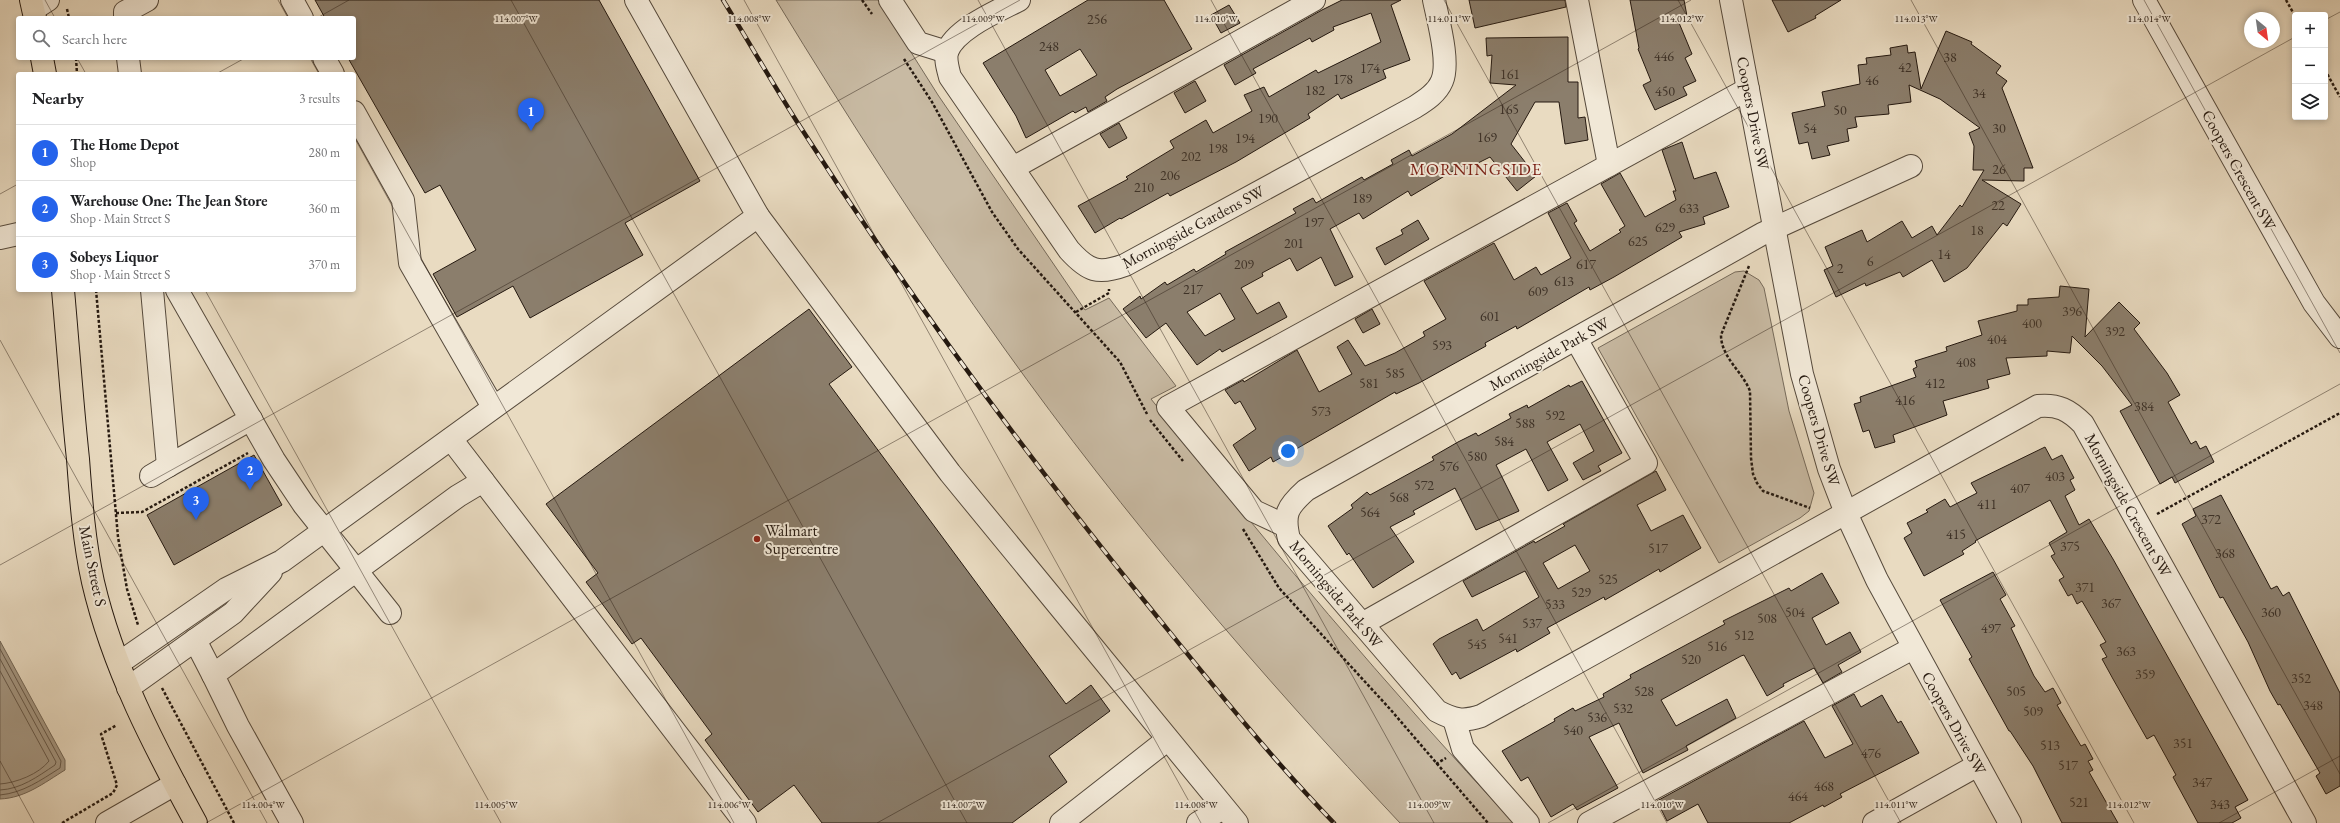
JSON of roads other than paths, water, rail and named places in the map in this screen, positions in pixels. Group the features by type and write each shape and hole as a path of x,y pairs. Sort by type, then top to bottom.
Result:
{"main road":[{"path":"42,60 45,72"},
{"name":"Main Street S","path":"63,292 84,530 93,582 128,688 175,784 196,823"}],"street":[{"path":"125,16 125,12 146,0"},
{"path":"292,0 301,16"},
{"path":"636,0 758,216 950,473 1230,816 1198,823"},
{"path":"890,0 918,44 947,52 954,40 966,30 1019,0"},
{"path":"1013,168 1314,0"},
{"name":"Morningside Gardens SW","path":"947,52 947,65 950,77 1069,250 1081,264 1093,270 1110,270 1125,265 1416,107 1432,96 1442,80 1444,62 1434,0"},
{"path":"1577,0 1609,165"},
{"name":"Coopers Drive SW","path":"1731,0 1802,374 1813,417 1842,504 1877,580 2010,823"},
{"name":"Coopers Crescent SW","path":"2144,0 2314,303 2340,337"},
{"path":"128,60 130,72"},
{"path":"325,60 332,72"},
{"path":"1286,526 1254,511 1168,407 1748,89"},
{"path":"356,116 403,200 410,263 493,407"},
{"name":"Morningside Park SW","path":"1454,720 1437,711 1289,539 1286,526 1286,513 1294,500 1306,490 1775,227 1911,166"},
{"path":"119,663 226,590 282,561 758,216"},
{"path":"0,238 16,234"},
{"path":"152,292 160,471 251,419"},
{"path":"178,292 265,444 304,505 390,613"},
{"path":"1362,624 1646,463 1576,338"},
{"name":"Morningside Crescent SW","path":"1842,504 2038,406 2049,405 2071,412 2083,424 2305,823"},
{"path":"451,439 745,823"},
{"path":"213,675 458,496 483,481"},
{"path":"1528,823 1463,749 1454,720 1466,721 1481,716 1842,504"},
{"path":"128,688 233,613 282,561"},
{"path":"195,640 238,726 292,823"},
{"path":"1589,823 1913,648"},
{"path":"1061,823 1167,740"},
{"path":"1874,823 1978,765"},
{"path":"107,823 175,784"}],"water":[{"path":"0,641 65,760 65,770 42,785 26,793 0,799"}],"railway":[{"path":"723,0 791,112 842,191 928,317 1018,439 1111,560 1223,697 1288,774 1334,823"}],"place":[{"name":"The Home Depot","path":"531,131"},
{"name":"Warehouse One: The Jean Store","path":"250,490"},
{"name":"Sobeys Liquor","path":"196,520"},
{"name":"Walmart Supercentre","path":"757,539"}],"district":[{"name":"MORNINGSIDE","path":"1476,169"}]}
